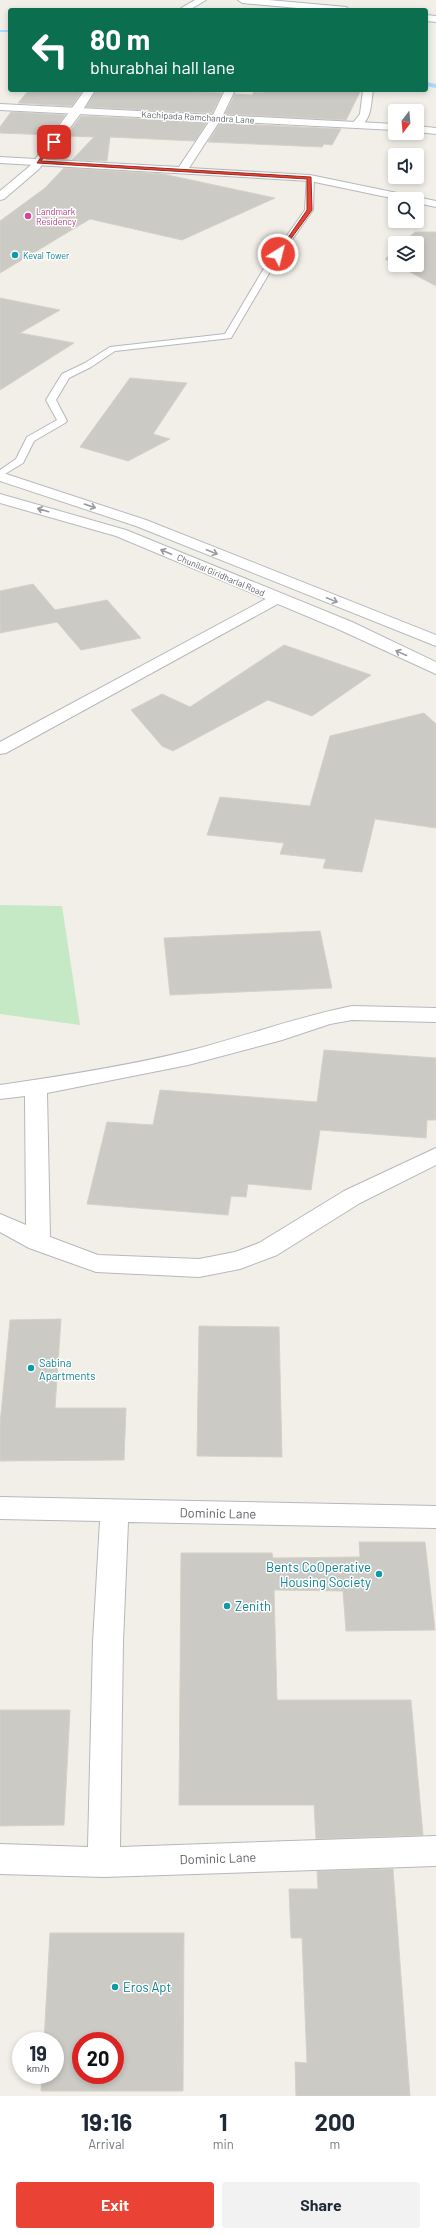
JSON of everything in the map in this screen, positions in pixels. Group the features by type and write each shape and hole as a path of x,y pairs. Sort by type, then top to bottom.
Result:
{"street":[{"path":"186,8 202,0"},
{"path":"242,0 325,8"},
{"path":"0,197 38,162 77,111 89,92"},
{"path":"183,169 216,118 229,92"},
{"path":"357,124 365,114 368,92"},
{"name":"Kachipada Ramchandra Lane","path":"0,107 388,126"},
{"path":"424,129 436,130"},
{"path":"0,160 183,169 310,178 388,194"},
{"path":"94,176 225,184"},
{"path":"424,201 436,204"},
{"name":"Chunilal Giridharlal Road","path":"0,475 141,523 436,641"},
{"name":"Chunilal Giridharlal Road","path":"0,498 121,533 346,626 436,669"},
{"path":"0,749 277,598"},
{"path":"0,1092 36,1088 188,1058 326,1018 352,1013 436,1015"},
{"path":"36,1088 38,1242"},
{"path":"0,1222 38,1242 96,1263 199,1268 240,1260 268,1249 352,1197 436,1156"},
{"name":"Dominic Lane","path":"0,1508 436,1517"},
{"path":"104,1862 108,1642 115,1511"},
{"name":"Dominic Lane","path":"0,1859 104,1862 436,1851"}],"lane":[{"path":"0,475 20,461 30,439 62,421 51,400 65,376 88,365 113,349 228,336 270,265 309,210 306,191 310,178"}],"green space":[{"path":"0,905 62,906 80,1025 0,1014"}],"building":[{"path":"27,92 82,92 72,106 18,103"},
{"path":"95,92 222,93 212,113 86,107"},
{"path":"254,92 360,92 346,120 225,114 235,94 252,95"},
{"path":"11,112 65,115 51,135 0,133 0,127"},
{"path":"81,116 207,122 195,141 110,137 107,161 72,160 94,137 66,136"},
{"path":"220,123 341,129 332,145 324,144 322,147 208,142"},
{"path":"64,168 163,174 275,198 182,240 90,219 0,273 0,221 45,188"},
{"path":"415,232 436,232 436,286 410,272 424,272 424,236 410,236"},
{"path":"0,298 60,310 20,333 74,343 0,390"},
{"path":"130,378 187,383 153,434 170,439 128,461 80,447"},
{"path":"33,584 55,610 107,600 141,638 81,650 57,622 0,633 0,591"},
{"path":"284,645 371,675 312,716 268,700 173,751 162,746 131,710 162,694 190,707"},
{"path":"424,713 436,724 436,828 375,819 362,872 323,868 326,859 280,854 284,843 207,835 220,797 310,806 330,736"},
{"path":"320,931 332,988 170,995 164,938"},
{"path":"324,1050 436,1058 436,1120 427,1120 426,1138 320,1130 311,1190 248,1184 246,1197 231,1196 228,1215 87,1204 107,1122 153,1125 160,1090 317,1102"},
{"name":"Sabina Apartments","path":"61,1319 55,1408 126,1408 124,1460 0,1461 0,1424 10,1320"},
{"path":"199,1326 279,1327 282,1457 197,1456"},
{"path":"359,1542 425,1542 435,1630 346,1631 343,1591 274,1590 277,1700 411,1700 423,1835 316,1839 314,1805 179,1805 181,1553 272,1553 273,1558 360,1557"},
{"path":"0,1710 70,1710 64,1825 0,1826"},
{"path":"393,1869 410,2096 296,2096 295,2062 307,2063 302,1938 291,1938 289,1889 318,1889 317,1871"},
{"name":"Eros Apt","path":"50,1933 184,1933 183,2091 41,2091 41,2084 64,2084 64,2032 44,2032"}],"waterway":[{"path":"0,31 8,31"},
{"path":"428,84 436,86"}],"place":[{"name":"Landmark Residency","path":"28,216"},
{"name":"Keval Tower","path":"15,255"},
{"name":"Sabina Apartments","path":"31,1368"},
{"name":"Bents CoOperative Housing Society","path":"379,1574"},
{"name":"Zenith","path":"227,1606"},
{"name":"Eros Apt","path":"115,1987"}],"route":[{"path":"54,142 38,162 183,169 310,178 309,210 278,254"}]}
